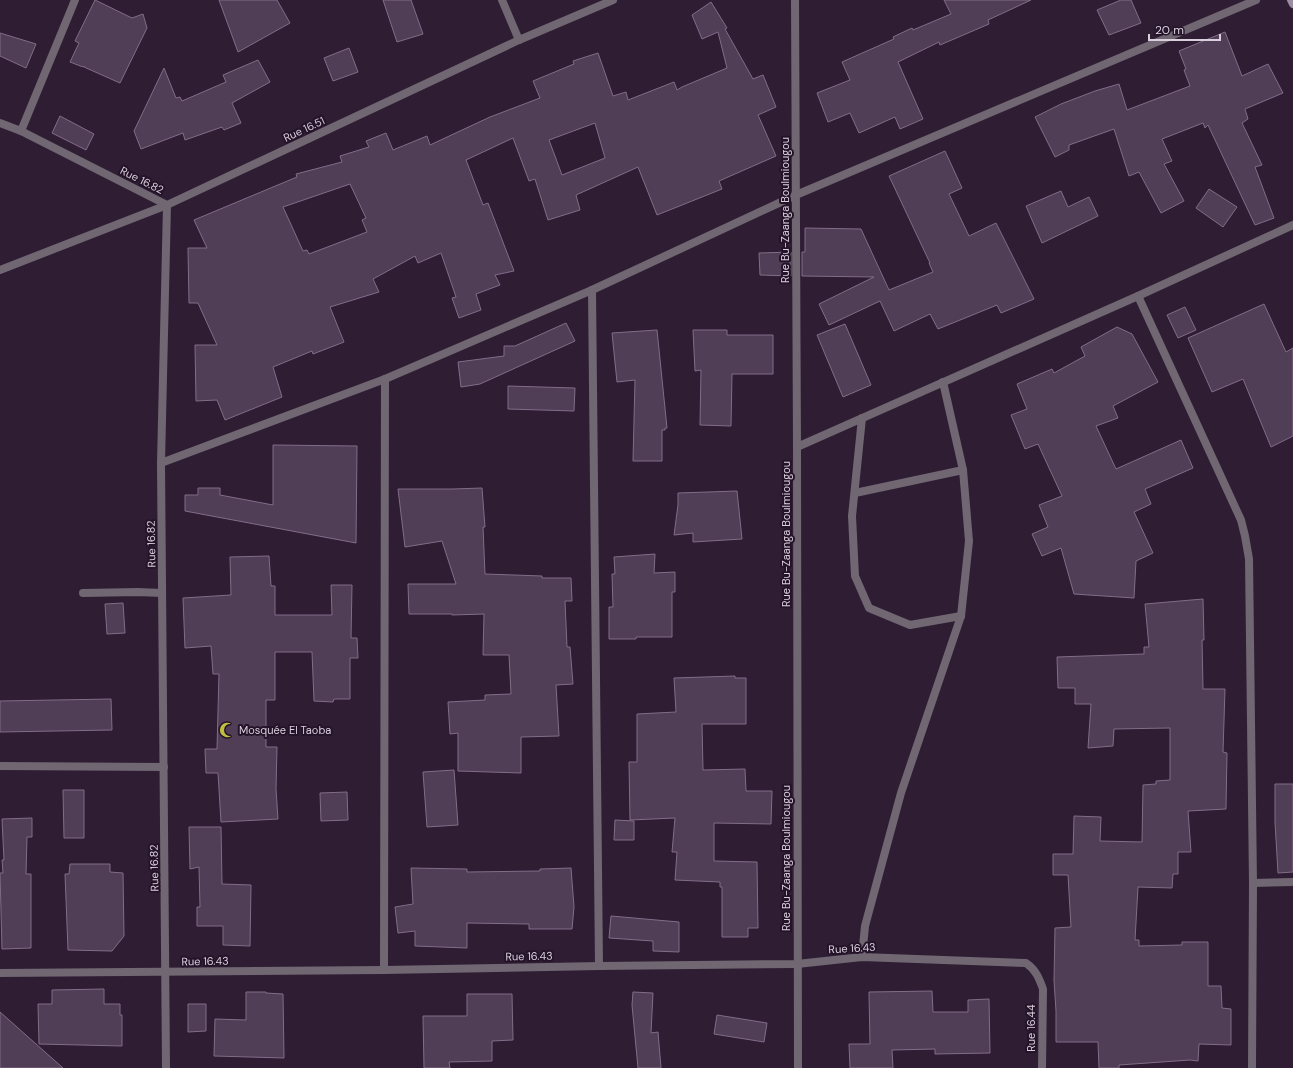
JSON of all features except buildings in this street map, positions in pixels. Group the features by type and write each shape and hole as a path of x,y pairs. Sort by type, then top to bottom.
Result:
{"street":[{"path":"21,131 75,0"},
{"path":"502,0 519,40"},
{"name":"Rue 16.51","path":"0,270 167,205 519,40 613,0"},
{"name":"Rue Bu-Zaanga Boulmiougou","path":"795,0 798,1068"},
{"path":"161,464 385,379 592,290 796,195 1256,0"},
{"path":"1291,0 1293,4"},
{"name":"Rue 16.82","path":"0,123 21,131 167,205 161,464 166,1068"},
{"path":"797,447 1138,296 1293,225"},
{"path":"592,290 599,966"},
{"path":"1138,296 1240,520 1245,536 1249,559 1253,883 1252,1068"},
{"path":"384,970 385,379"},
{"path":"862,957 865,926 901,793 961,616 969,541 963,470 943,382"},
{"path":"862,418 852,516 855,576 869,608 910,625 961,616"},
{"path":"855,493 963,470"},
{"path":"83,593 162,593"},
{"path":"0,766 164,767"},
{"path":"1253,883 1293,882"},
{"name":"Rue 16.43","path":"0,973 384,970 797,964 862,957 1026,963 1033,968 1039,978 1042,988"},
{"name":"Rue 16.44","path":"1042,988 1042,1068"}],"place":[{"name":"Mosquée El Taoba","path":"227,730"}]}
